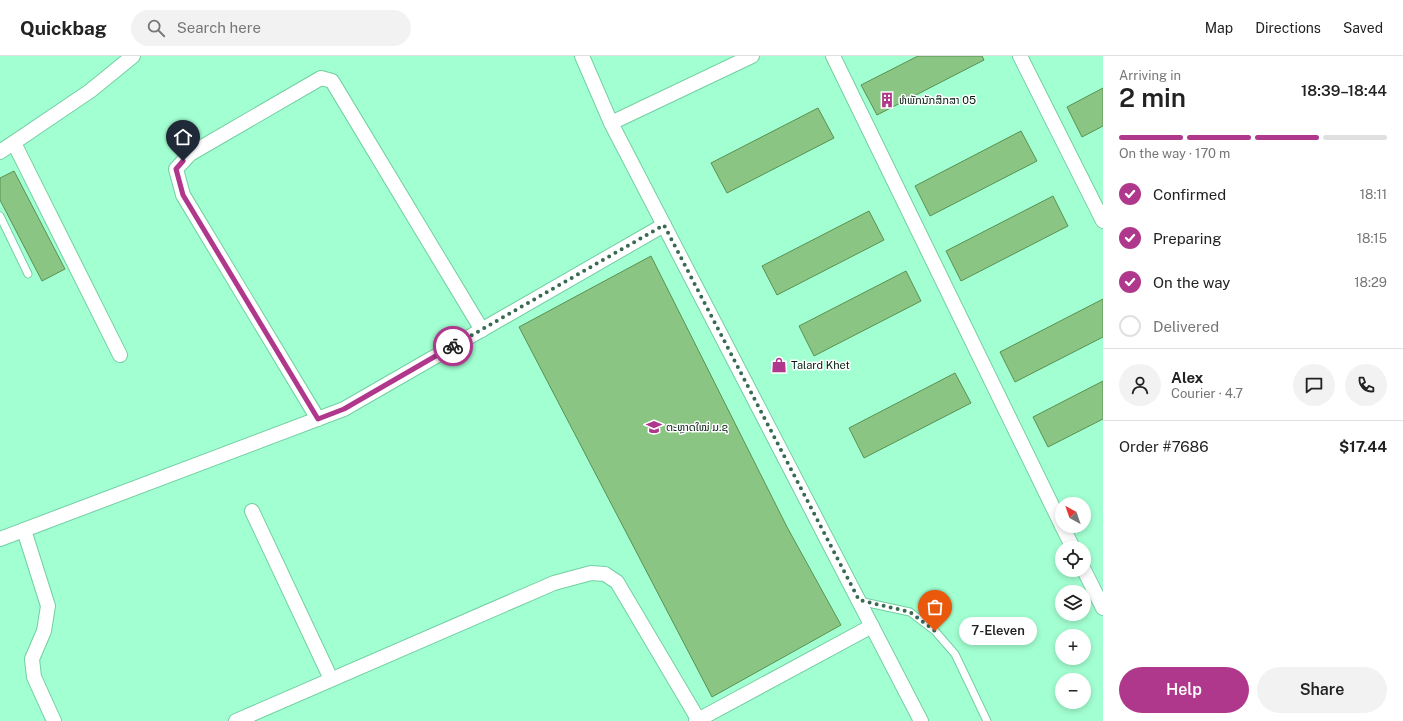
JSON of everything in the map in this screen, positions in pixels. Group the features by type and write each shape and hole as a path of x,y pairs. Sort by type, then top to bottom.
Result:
{"street":[{"path":"0,152 90,91 133,56"},
{"path":"582,56 611,123 921,721"},
{"path":"611,123 752,56"},
{"path":"833,56 1055,512"},
{"path":"1020,56 1103,221"},
{"path":"318,419 183,195 176,169 190,154 321,78 332,81 482,330"},
{"path":"14,143 120,355"},
{"path":"0,539 344,409 664,225"},
{"path":"252,511 331,679"},
{"path":"24,530 48,606 44,631 32,659 34,677 54,721"},
{"path":"236,721 554,583 591,573 604,574 617,582 697,720 872,626"},
{"path":"1088,577 1103,608"}],"lane":[{"path":"0,216 28,274"},
{"path":"859,600 910,612 935,631 955,654 987,721"}],"building":[{"name":"ຫໍພັກນັກສຶກສາ 05","path":"918,56 982,56 984,60 877,115 861,85"},
{"path":"1103,88 1103,126 1082,137 1067,107"},
{"path":"818,108 834,138 727,193 711,163"},
{"path":"1021,131 1037,161 930,216 915,186"},
{"path":"14,171 65,269 42,281 0,200 0,178"},
{"path":"1053,196 1068,226 961,281 946,251"},
{"path":"869,211 884,240 777,295 762,266"},
{"name":"ຕະຫຼາດໃໝ່ ມ.ຊ","path":"651,256 787,527 841,625 712,697 519,327"},
{"path":"906,271 921,301 814,356 799,326"},
{"path":"1103,299 1103,337 1015,382 1000,352"},
{"path":"955,373 971,403 864,458 849,428"},
{"path":"1103,381 1103,419 1048,447 1033,417"}],"way so far":[{"path":"453,346 664,225 859,600 910,612 935,631"}],"place":[{"name":"ຫໍພັກນັກສຶກສາ 05","path":"887,100"},
{"name":"Talard Khet","path":"779,365"},
{"name":"ຕະຫຼາດໃໝ່ ມ.ຊ","path":"654,427"},
{"name":"7-Eleven","path":"935,631"}],"route":[{"path":"183,161 176,169 183,195 318,419 344,409 453,346"}]}
